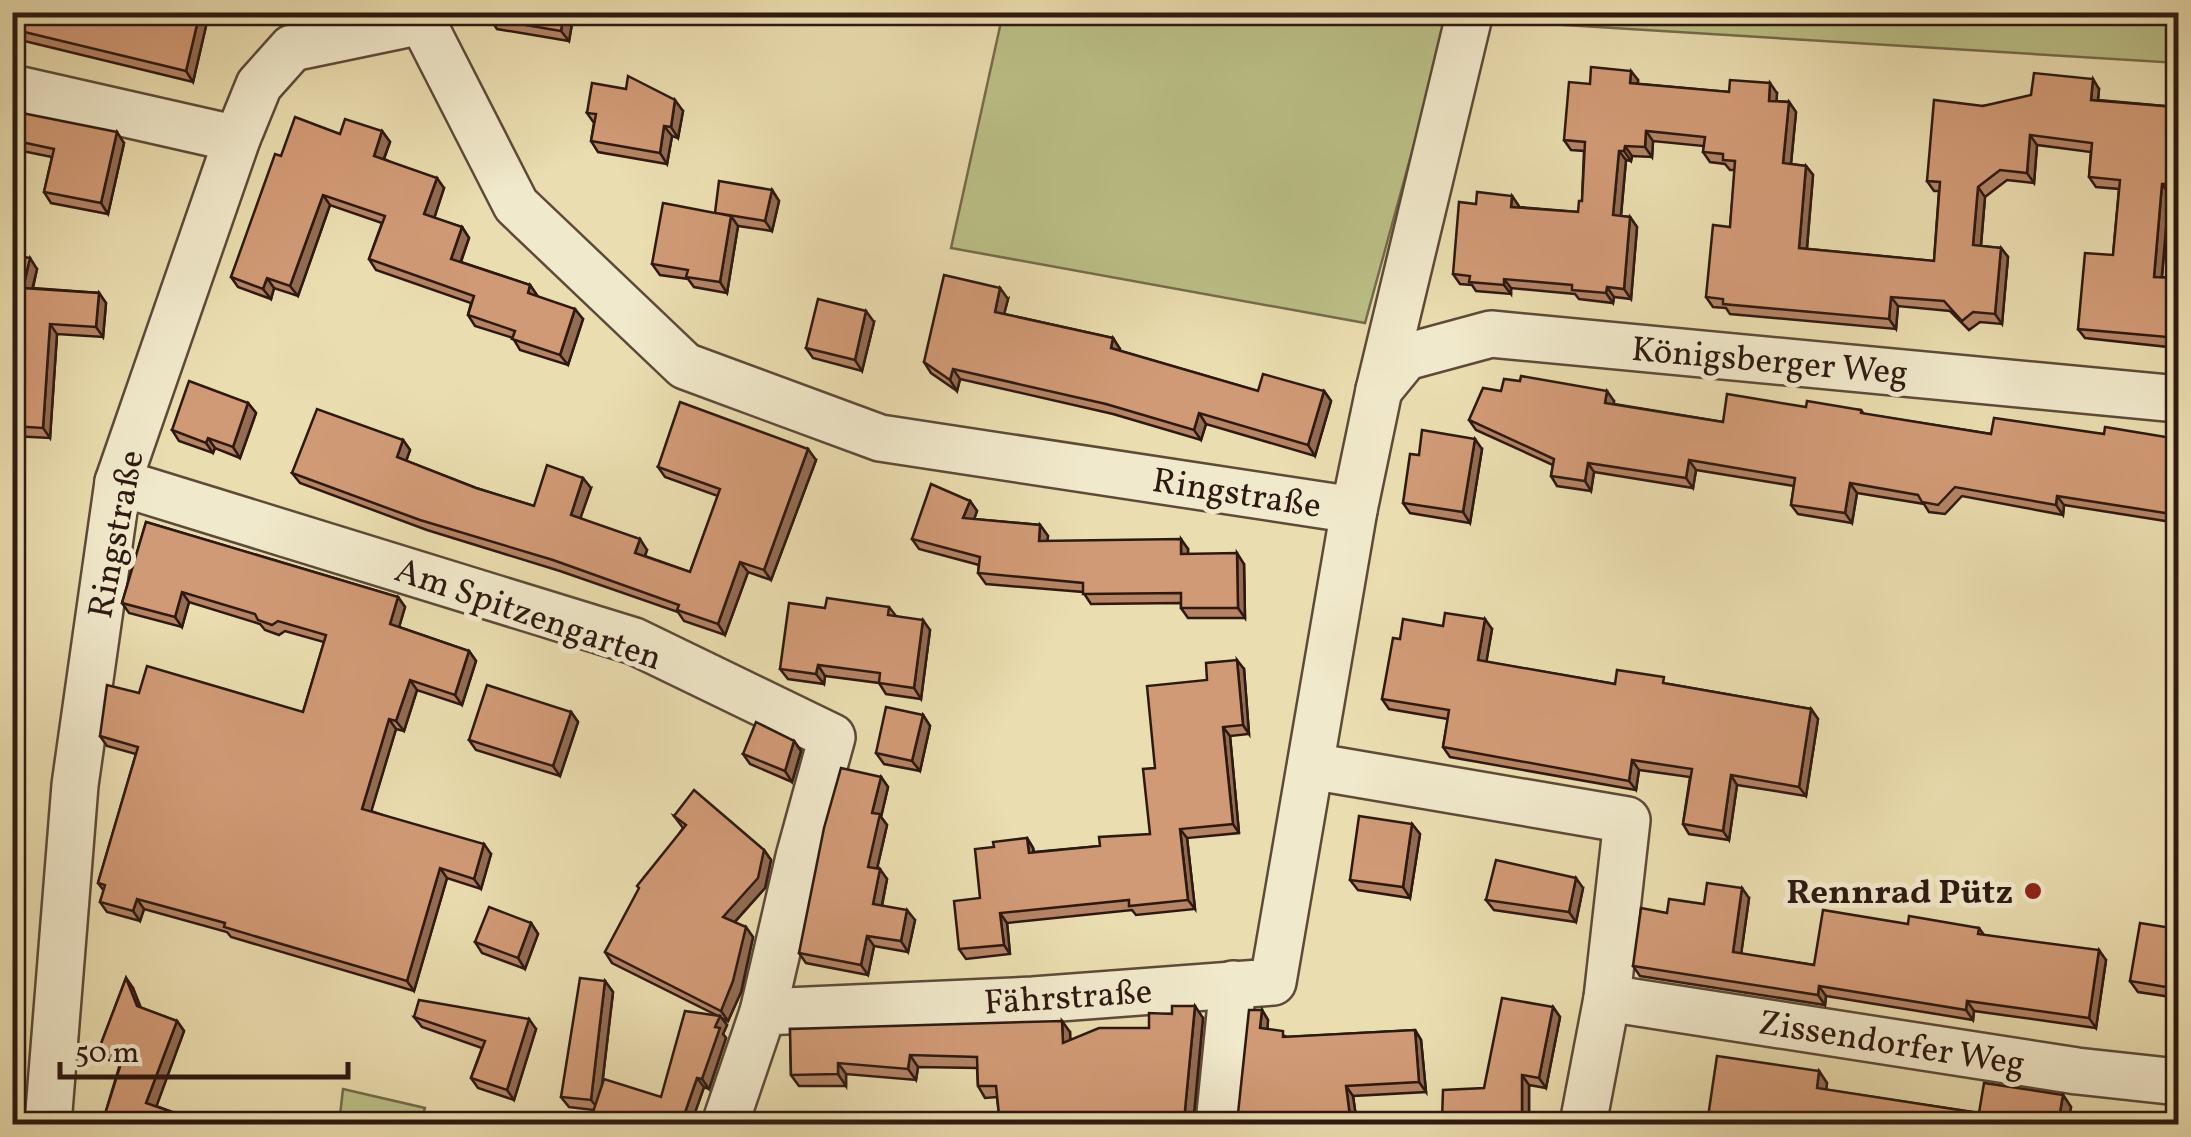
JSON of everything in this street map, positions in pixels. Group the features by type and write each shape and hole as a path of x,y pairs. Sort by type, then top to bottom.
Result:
{"street":[{"path":"1354,510 1470,12"},
{"name":"Ringstraße","path":"48,1124 75,785 118,482 237,138 260,84 292,48 421,17 516,205 685,366 880,438 1354,510 1310,766"},
{"path":"12,88 237,138"},
{"name":"Königsberger Weg","path":"1379,390 1406,357 1491,334 2178,398"},
{"name":"Am Spitzengarten","path":"118,482 634,642 832,737 763,1012"},
{"path":"1310,766 1628,820 1607,998 1583,1124"},
{"name":"Fährstraße","path":"763,1012 1032,1000 1274,982 1310,766"},
{"path":"1220,1124 1233,984"},
{"name":"Zissendorfer Weg","path":"1607,998 2077,1071 2178,1082"},
{"path":"725,1124 763,1012"}],"green space":[{"path":"1487,12 2178,13 2178,63 1485,20"},
{"path":"1003,13 1450,13 1365,323 951,248"},
{"path":"343,1089 425,1108 420,1124 339,1124"}],"building":[{"path":"12,12 200,12 186,71 12,29"},
{"path":"491,12 564,12 561,31 490,19"},
{"path":"1591,67 1631,71 1630,83 1729,92 1730,80 1770,83 1769,101 1789,102 1783,163 1806,166 1799,248 1934,261 1940,182 1927,181 1934,100 1983,106 2031,95 2034,73 2093,79 2091,100 2175,107 2167,184 2162,184 2154,277 2178,278 2178,338 2078,329 2085,253 2113,255 2120,180 2089,177 2092,143 2030,135 2027,173 2000,170 1978,187 1973,245 2001,248 1995,314 1973,312 1962,321 1944,301 1891,297 1889,319 1723,304 1723,299 1706,297 1713,225 1730,227 1735,161 1723,160 1723,154 1703,152 1705,137 1646,131 1645,147 1625,146 1624,151 1619,151 1613,215 1630,217 1624,289 1607,287 1606,293 1572,290 1572,285 1504,279 1504,285 1469,282 1470,276 1453,274 1459,202 1476,204 1477,192 1512,196 1511,207 1578,212 1585,142 1564,140 1569,82 1590,84"},
{"path":"628,76 675,100 671,127 664,126 660,153 591,141 596,114 587,113 592,83 626,89"},
{"path":"12,111 117,132 101,203 44,192 54,149 12,140"},
{"path":"295,117 340,134 345,119 382,131 374,156 437,178 424,214 462,227 451,259 530,285 528,293 575,309 560,355 512,339 515,331 468,315 474,296 369,259 385,216 323,195 290,286 267,278 263,289 231,277 275,154 281,156"},
{"path":"719,181 772,190 765,221 716,213 731,216 720,282 686,277 688,270 652,264 663,203 715,213"},
{"path":"12,255 30,258 23,288 99,293 96,327 50,324 43,428 12,426"},
{"path":"944,275 1000,288 995,312 1113,338 1111,348 1258,391 1263,374 1324,391 1308,445 1199,413 1194,430 1106,404 953,369 950,380 924,362"},
{"path":"818,299 866,311 855,360 806,348"},
{"path":"1521,376 1607,391 1605,403 1723,422 1727,394 1806,407 1807,401 1991,434 1994,418 2104,434 2105,427 2178,439 2178,515 2057,496 2056,505 1955,487 1938,505 1922,502 1918,495 1850,483 1845,513 1791,505 1795,478 1689,460 1686,478 1588,463 1585,481 1551,476 1554,459 1469,420 1483,388 1501,391 1504,379 1520,381"},
{"path":"189,381 248,403 233,447 208,438 206,443 172,430"},
{"path":"680,402 808,449 764,570 740,562 718,624 677,610 679,605 553,560 420,520 292,473 317,409 403,440 397,457 534,506 547,465 583,478 571,515 640,539 635,553 690,572 720,489 658,467"},
{"path":"1422,430 1475,439 1463,512 1403,503 1410,454 1419,455"},
{"path":"931,484 970,501 963,518 1040,525 1039,541 1181,539 1181,554 1237,553 1238,608 1181,608 1181,593 1083,594 1083,583 978,573 980,557 912,539"},
{"path":"146,522 398,597 390,624 469,651 455,695 410,680 396,721 389,719 362,809 484,844 474,879 440,868 407,981 137,899 133,911 100,902 105,885 98,883 138,747 100,736 107,685 139,693 147,666 303,712 326,635 278,621 272,625 258,620 255,614 182,592 175,617 122,603"},
{"path":"827,598 889,607 888,615 923,620 914,688 879,683 880,673 818,665 816,674 780,669 789,603 825,608"},
{"path":"1445,613 1485,619 1478,660 1615,684 1617,670 1664,677 1663,683 1811,709 1799,787 1731,775 1723,831 1683,824 1692,769 1632,760 1629,781 1443,747 1449,710 1382,699 1393,638 1400,639 1403,619 1443,626"},
{"path":"1237,660 1243,725 1223,727 1233,824 1180,829 1188,900 1129,906 1129,900 1000,913 1004,945 959,949 954,901 980,898 975,849 994,847 993,842 1027,838 1029,853 1100,846 1099,837 1150,834 1143,769 1155,768 1147,686 1207,680 1206,663"},
{"path":"487,685 571,712 553,766 469,740"},
{"path":"886,707 923,715 912,761 876,753"},
{"path":"756,722 794,741 785,771 743,754"},
{"path":"841,768 881,777 872,813 880,814 868,867 880,869 873,904 907,910 901,941 867,936 861,965 799,953 824,828"},
{"path":"694,790 764,850 758,878 723,917 746,927 721,1011 605,952 637,886 686,825 674,816"},
{"path":"1359,816 1412,824 1403,887 1350,880"},
{"path":"1496,860 1576,878 1569,912 1486,900"},
{"path":"1707,883 1742,888 1733,952 1814,965 1823,910 1908,924 1909,916 1979,928 1978,934 2099,950 2089,1018 1967,1001 1966,1010 1819,986 1818,995 1633,966 1641,908 1667,913 1669,899 1704,904"},
{"path":"489,907 531,923 518,958 475,942"},
{"path":"2140,923 2178,929 2178,989 2130,981"},
{"path":"126,978 137,1006 177,1021 146,1103 175,1113 171,1124 102,1124 123,1057 99,1049"},
{"path":"580,978 605,981 591,1100 561,1097"},
{"path":"1502,998 1553,1007 1539,1078 1522,1075 1522,1124 1449,1124 1449,1119 1442,1120 1443,1090 1484,1088"},
{"path":"419,1000 529,1019 507,1090 471,1078 485,1041 414,1017"},
{"path":"1172,1006 1195,1006 1187,1124 1000,1124 996,1086 978,1086 977,1057 910,1055 908,1069 838,1063 838,1074 791,1075 790,1029 1062,1021 1063,1043 1099,1028 1149,1028 1149,1013 1172,1014"},
{"path":"1249,1010 1262,1010 1260,1028 1283,1031 1283,1037 1415,1030 1419,1082 1346,1086 1351,1124 1237,1123"},
{"path":"685,1011 720,1016 715,1027 720,1028 681,1124 589,1124 604,1079 661,1097"},
{"path":"1717,1056 1819,1071 1817,1088 1979,1113 1984,1083 2063,1095 2058,1124 1756,1124 1708,1117"}],"place":[{"name":"Rennrad Pütz","path":"2033,891"}]}
